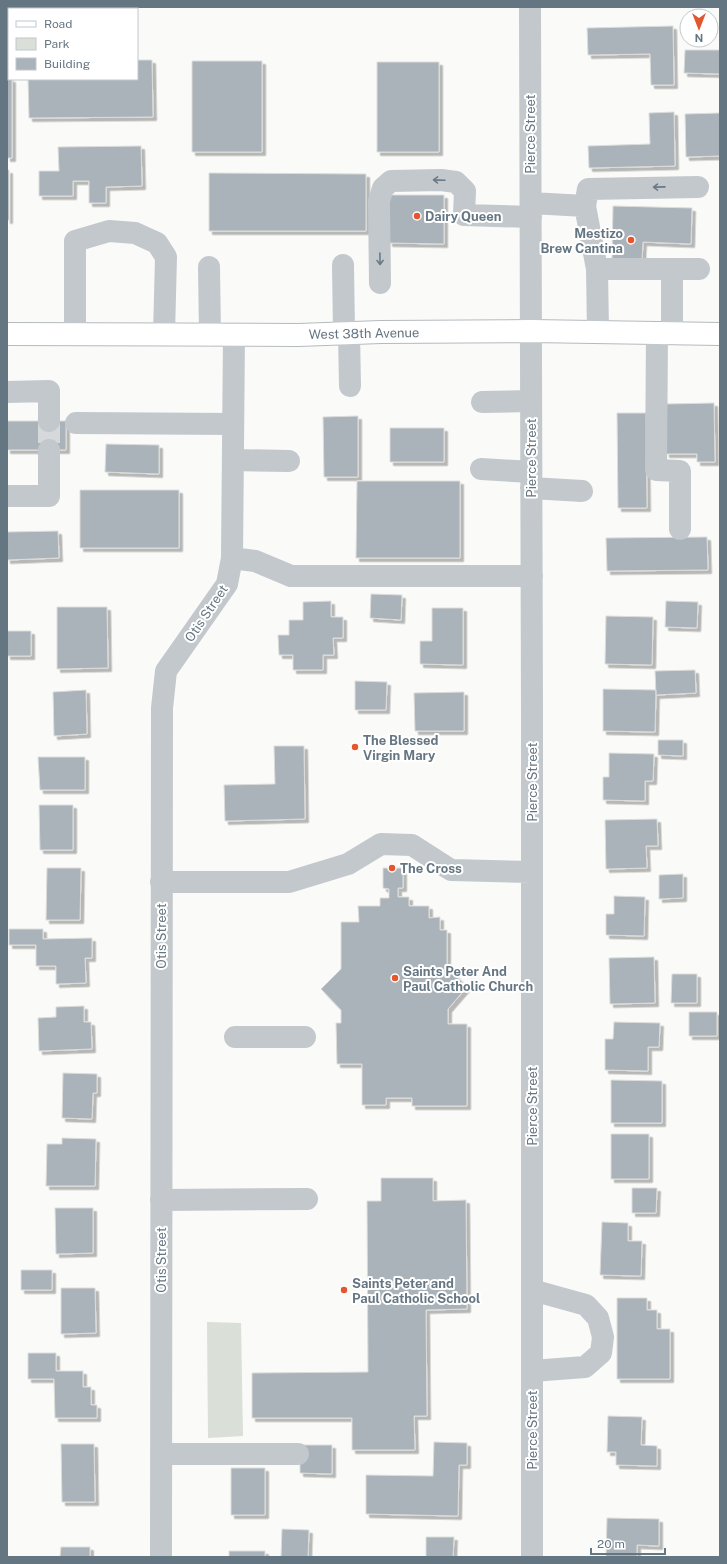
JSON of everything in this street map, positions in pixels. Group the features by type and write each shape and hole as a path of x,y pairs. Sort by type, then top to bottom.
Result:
{"main road":[{"name":"West 38th Avenue","path":"7,334 234,335 531,330 720,334"}],"street":[{"name":"Pierce Street","path":"530,7 532,480 532,1557"},
{"path":"380,283 379,201 383,188 391,181 441,180 456,182 465,191 464,214 585,206"},
{"path":"598,332 597,270 585,206 588,189 698,187"},
{"path":"75,334 75,241 109,231 135,233 157,243 166,257 164,334"},
{"path":"343,265 350,386"},
{"path":"209,267 210,335"},
{"path":"672,269 664,333 656,470 680,471 680,529"},
{"path":"597,270 699,269"},
{"name":"Otis Street","path":"161,1557 162,708 166,671 227,584 232,558 234,335"},
{"path":"7,392 50,391 50,421"},
{"path":"482,402 531,401"},
{"path":"76,423 233,424"},
{"path":"7,496 49,496 50,450"},
{"path":"233,460 289,461"},
{"path":"481,470 582,491"},
{"path":"232,558 255,561 291,576 532,576"},
{"path":"161,882 289,882 348,864 381,844 412,844 451,870 532,872"},
{"path":"235,1037 305,1037"},
{"path":"161,1200 307,1199"},
{"path":"532,1290 586,1305 598,1318 603,1337 601,1353 585,1367 532,1371"},
{"path":"161,1454 298,1454"}],"green space":[{"path":"207,1322 241,1323 243,1436 208,1438"}],"building":[{"path":"673,26 674,85 651,85 650,54 588,55 587,28"},
{"path":"685,50 720,50 720,74 684,73"},
{"path":"8,57 8,80 12,80 12,158 7,158"},
{"path":"138,60 152,60 153,117 29,118 28,80 138,80"},
{"path":"192,61 262,61 262,152 192,152"},
{"path":"377,62 439,62 439,152 377,152"},
{"path":"674,112 675,166 589,168 588,146 650,144 649,113"},
{"path":"720,113 720,156 686,157 685,114"},
{"path":"141,146 142,186 106,187 106,203 89,203 89,181 73,181 73,196 39,196 39,171 59,171 58,147"},
{"path":"7,170 9,170 9,220 7,220"},
{"path":"209,173 366,174 366,231 209,231"},
{"path":"389,195 444,195 444,244 389,243"},
{"path":"613,206 692,208 691,244 643,242 642,260 612,259"},
{"path":"714,403 715,462 697,462 697,454 666,454 665,404"},
{"path":"617,413 646,413 647,508 618,508"},
{"path":"358,416 358,477 324,477 323,417"},
{"path":"7,421 66,421 66,450 7,450"},
{"path":"390,428 444,428 444,462 390,462"},
{"path":"106,444 159,445 159,474 105,472"},
{"path":"357,481 460,481 460,558 356,558"},
{"path":"80,490 179,490 179,548 80,548"},
{"path":"58,531 59,558 7,560 7,532"},
{"path":"707,537 708,570 607,571 606,538"},
{"path":"371,594 402,595 401,620 370,618"},
{"path":"331,601 331,617 343,617 343,638 333,638 334,655 323,655 323,670 293,670 293,655 279,655 278,635 289,635 289,620 303,620 303,602"},
{"path":"666,601 698,602 697,628 665,627"},
{"path":"57,607 107,607 108,668 57,669"},
{"path":"432,608 463,608 463,665 420,664 420,641 432,641"},
{"path":"606,616 653,617 652,665 605,664"},
{"path":"7,631 31,631 31,656 7,656"},
{"path":"695,670 696,693 656,695 655,671"},
{"path":"355,681 387,682 386,710 355,710"},
{"path":"603,689 656,690 655,732 603,731"},
{"path":"86,690 87,734 54,736 53,692"},
{"path":"464,692 464,731 415,731 414,693"},
{"path":"658,740 683,740 683,756 658,755"},
{"path":"274,746 304,746 305,819 225,821 224,785 275,784"},
{"path":"609,753 654,754 653,781 645,781 645,801 603,800 603,777 609,777"},
{"path":"38,757 85,757 85,790 40,790"},
{"path":"39,805 73,805 73,850 40,850"},
{"path":"657,819 658,846 646,846 647,868 606,869 605,820"},
{"path":"47,868 81,868 80,920 46,920"},
{"name":"Saints Peter And Paul Catholic Church","path":"383,868 403,868 403,888 398,888 398,897 409,897 409,906 429,906 429,918 440,917 440,930 447,930 447,966 467,987 448,1009 448,1024 467,1024 467,1106 412,1106 412,1098 386,1098 386,1105 362,1105 362,1064 337,1064 336,1023 341,1023 341,1010 321,989 341,969 341,922 359,922 358,906 380,906 380,898 389,898 389,889 383,888"},
{"path":"683,874 683,898 659,899 659,875"},
{"path":"614,896 645,897 644,936 606,935 606,914 614,914"},
{"path":"9,929 43,929 43,939 92,938 92,958 85,958 86,983 56,984 56,966 36,966 36,945 9,945"},
{"path":"654,957 655,1003 610,1004 609,958"},
{"path":"672,974 697,974 697,1003 671,1003"},
{"path":"84,1006 84,1022 91,1022 92,1049 39,1051 38,1018 56,1017 56,1007"},
{"path":"689,1012 717,1012 717,1036 689,1036"},
{"path":"614,1022 660,1023 659,1047 648,1047 648,1071 605,1070 605,1039 613,1039"},
{"path":"63,1073 97,1074 97,1093 93,1093 92,1119 62,1118"},
{"path":"611,1080 662,1081 662,1123 611,1123"},
{"path":"611,1134 649,1134 649,1179 611,1179"},
{"path":"62,1138 96,1139 95,1186 46,1186 47,1144 62,1144"},
{"path":"381,1178 433,1178 433,1201 466,1200 467,1309 426,1310 427,1416 414,1416 415,1450 352,1450 352,1418 252,1418 252,1373 368,1372 367,1201 381,1201"},
{"path":"632,1188 657,1188 656,1213 632,1213"},
{"path":"55,1208 93,1208 93,1253 56,1254"},
{"path":"602,1222 628,1223 628,1241 642,1241 641,1276 600,1275"},
{"path":"21,1270 52,1270 52,1290 21,1290"},
{"path":"61,1288 95,1288 96,1333 61,1334"},
{"path":"617,1298 647,1298 647,1310 657,1310 657,1329 670,1329 670,1379 617,1379"},
{"path":"28,1353 56,1353 56,1371 83,1371 83,1387 91,1387 91,1405 97,1405 97,1418 55,1418 54,1379 28,1379"},
{"path":"608,1416 642,1417 641,1445 657,1446 657,1466 616,1465 616,1452 607,1452"},
{"path":"434,1442 467,1443 467,1465 459,1465 458,1516 366,1514 366,1475 433,1476"},
{"path":"61,1444 94,1444 95,1502 62,1502"},
{"path":"300,1445 332,1445 332,1474 300,1473"},
{"path":"231,1468 265,1468 265,1515 231,1515"},
{"path":"607,1518 659,1519 659,1546 637,1545 637,1557 606,1557"},
{"path":"282,1529 309,1530 308,1557 281,1557"},
{"path":"426,1537 454,1537 453,1557 426,1557"},
{"path":"61,1547 90,1547 90,1557 60,1557"},
{"path":"229,1551 265,1551 265,1557 229,1557"}],"tunnel":[{"path":"49,421 49,450"}],"place":[{"name":"Dairy Queen","path":"417,216"},
{"name":"Mestizo Brew Cantina","path":"631,240"},
{"name":"The Blessed Virgin Mary","path":"355,747"},
{"name":"The Cross","path":"392,868"},
{"name":"Saints Peter And Paul Catholic Church","path":"395,978"},
{"name":"Saints Peter and Paul Catholic School","path":"344,1290"}]}
